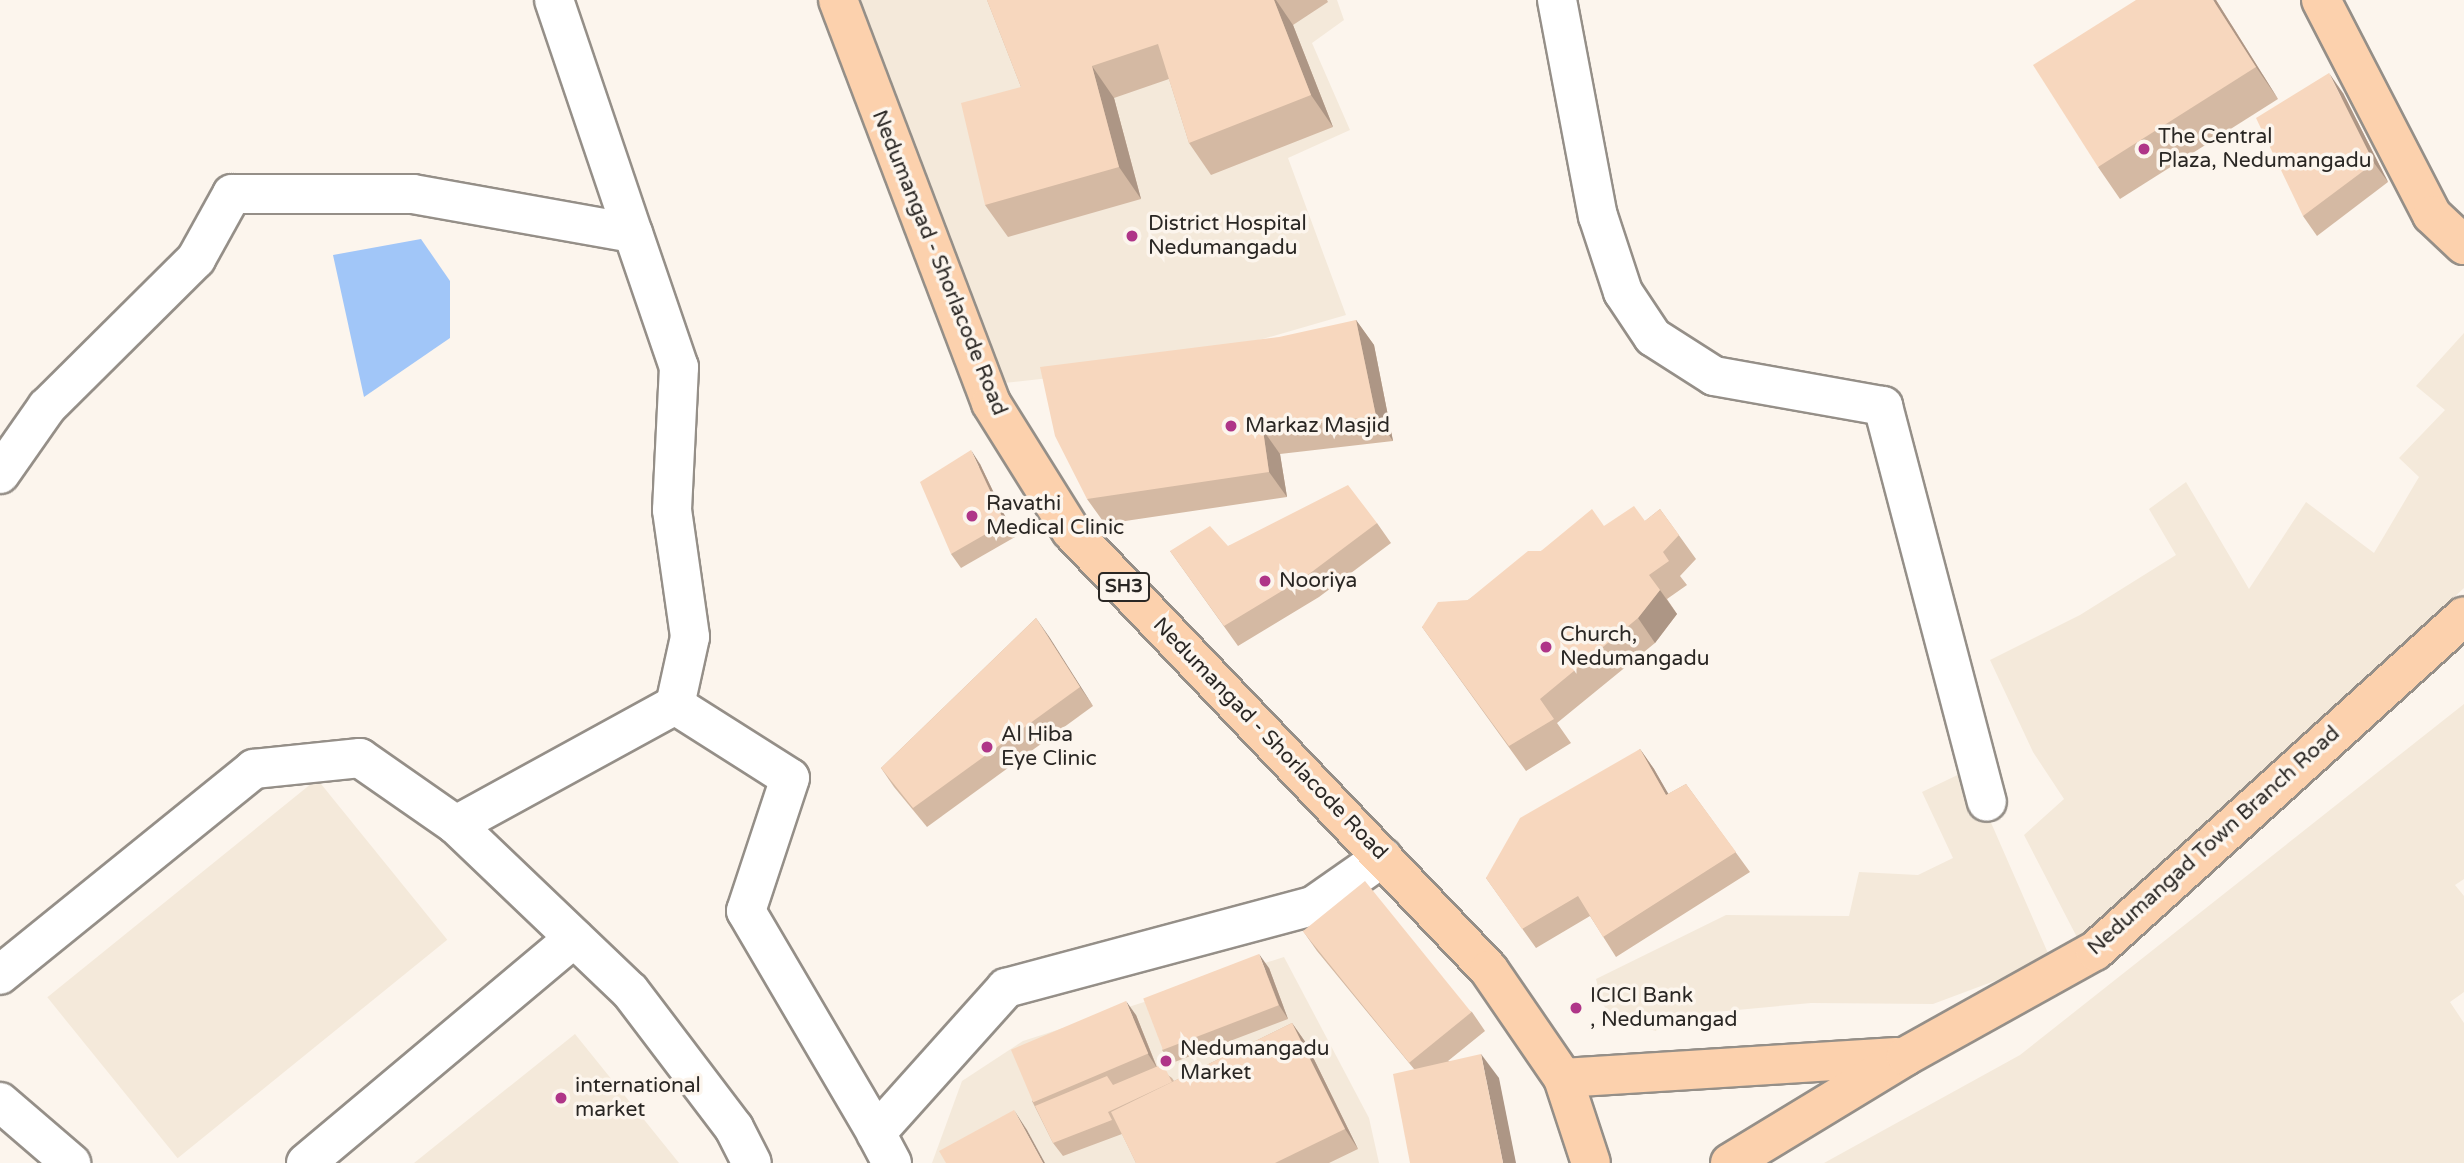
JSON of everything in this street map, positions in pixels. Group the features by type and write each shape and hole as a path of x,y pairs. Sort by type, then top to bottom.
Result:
{"main road":[{"name":"Nedumangad - Shorlacode Road","path":"838,0 991,403 1064,520 1489,970 1563,1078"},
{"path":"2321,0 2432,215 2464,245"},
{"name":"Nedumangad Town Branch Road","path":"1730,1163 1906,1056 2095,951 2464,616"},
{"path":"1563,1078 1906,1056"},
{"name":"SH3","path":"1563,1078 1591,1163"}],"street":[{"path":"456,825 675,705 690,637 672,510 679,367 554,0"},
{"path":"1557,0 1598,216 1623,292 1653,337 1714,376 1882,406 1987,802"},
{"path":"0,474 47,407 196,259 232,194 413,194 633,233"},
{"path":"675,705 790,778 746,911 884,1148 1006,988 1313,906 1383,858"},
{"path":"0,975 254,769 360,758 456,825 630,991 734,1128 752,1163"},
{"path":"306,1163 574,938"},
{"path":"0,1102 71,1163"}],"shaded area":[{"name":"District Hospital Nedumangadu","path":"852,0 1337,0 1344,20 1312,43 1350,130 1288,158 1346,315 1176,364 1004,383"},
{"path":"2464,333 2464,588 2081,945 2024,835 2064,799 2033,752 1990,660 2080,615 2176,555 2149,509 2186,482 2249,589 2306,502 2374,553 2419,477 2399,458 2445,410 2416,386"},
{"path":"2464,704 2464,879 2455,885 2464,896 2464,992 2450,1002 2464,1023 2464,1163 1824,1163 2020,1055"},
{"path":"1968,770 2051,960 1933,1004 1811,1003 1662,1017 1656,1031 1605,1016 1596,979 1726,915 1849,916 1859,872 1918,875 1953,858 1922,792"},
{"path":"317,779 447,940 178,1158 47,997"},
{"name":"Nedumangadu Market","path":"1284,957 1369,1118 1379,1163 932,1163 962,1081 1023,1041"},
{"name":"international market","path":"575,1034 679,1163 414,1163"}],"water":[{"path":"421,239 450,281 450,338 364,397 333,255"}],"building":[{"path":"987,0 1274,0 1311,95 1189,143 1158,44 1092,66 1119,167 985,205 961,103 1021,87"},
{"name":"The Central Plaza, Nedumangadu","path":"2136,0 2213,0 2256,67 2098,167 2033,65"},
{"path":"2329,73 2374,163 2303,216 2256,118"},
{"path":"1356,320 1376,416 1263,430 1269,472 1087,499 1055,436 1040,367 1279,337"},
{"name":"Ravathi Medical Clinic","path":"971,450 1005,523 951,554 920,482"},
{"name":"Nooriya","path":"1348,485 1377,523 1305,577 1224,626 1170,551 1210,526 1228,546"},
{"name":"Church, Nedumangadu","path":"1634,506 1645,521 1660,509 1679,535 1663,552 1669,561 1649,575 1660,590 1638,618 1540,699 1554,719 1509,746 1422,627 1438,602 1468,600 1528,551 1541,551 1592,509 1604,526"},
{"name":"Al Hiba Eye Clinic","path":"1036,618 1080,687 913,808 881,768"},
{"path":"1640,749 1666,795 1686,784 1736,852 1603,937 1578,896 1522,929 1486,878 1520,818"},
{"path":"1365,881 1471,1012 1409,1063 1303,931"},
{"path":"1259,954 1279,1005 1163,1050 1143,998"},
{"path":"1126,1001 1148,1053 1033,1102 1011,1050"},
{"path":"1292,1023 1345,1129 1275,1163 1136,1163 1111,1112"},
{"path":"1481,1054 1503,1163 1410,1163 1393,1074"},
{"path":"1163,1064 1172,1082 1108,1112 1112,1120 1053,1143 1035,1106 1107,1076 1113,1085"},
{"path":"1014,1110 1043,1163 946,1163 939,1151"}],"place":[{"name":"The Central Plaza, Nedumangadu","path":"2144,149"},
{"name":"District Hospital Nedumangadu","path":"1132,236"},
{"name":"Markaz Masjid","path":"1231,426"},
{"name":"Ravathi Medical Clinic","path":"972,516"},
{"name":"Nooriya","path":"1265,581"},
{"name":"Church, Nedumangadu","path":"1546,647"},
{"name":"Al Hiba Eye Clinic","path":"987,747"},
{"name":"ICICI Bank , Nedumangad","path":"1576,1008"},
{"name":"Nedumangadu Market","path":"1166,1061"},
{"name":"international market","path":"561,1098"}]}
